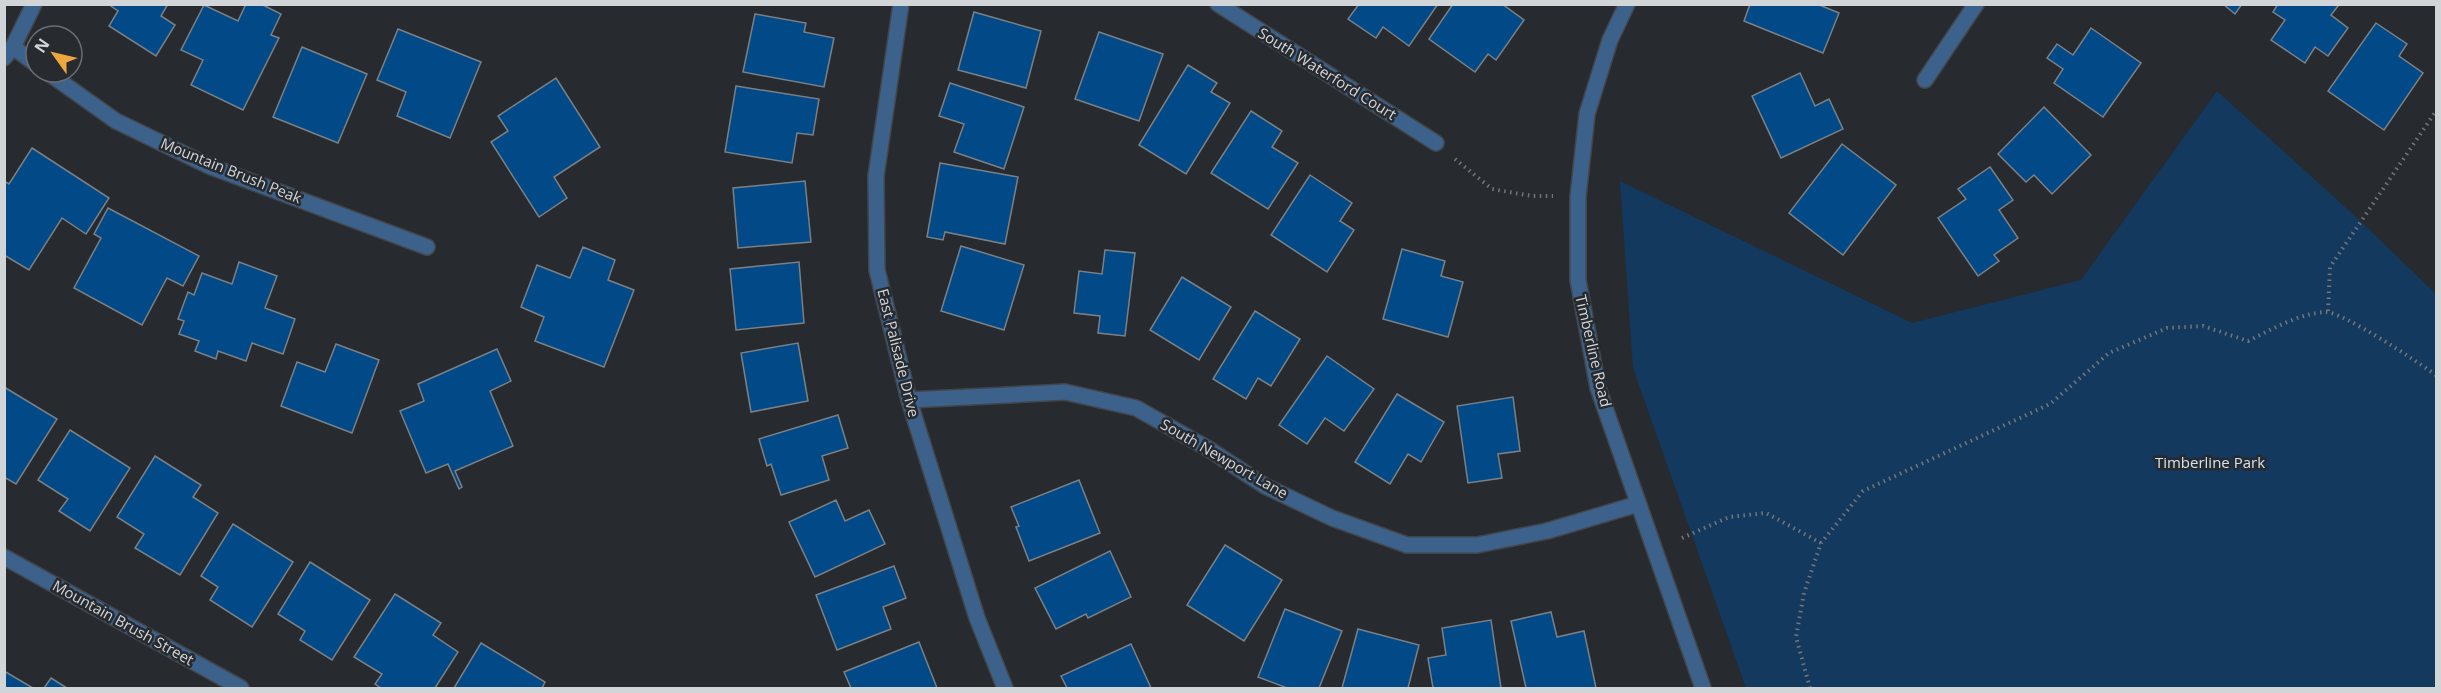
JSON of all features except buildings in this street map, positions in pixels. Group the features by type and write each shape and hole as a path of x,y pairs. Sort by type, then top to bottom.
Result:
{"street":[{"path":"24,59 9,53 34,4"},
{"name":"East Palisade Drive","path":"901,4 876,176 877,270 909,400 977,618 1005,688"},
{"name":"South Waterford Court","path":"1218,4 1436,143"},
{"name":"Timberline Road","path":"1627,4 1610,40 1587,114 1578,197 1578,280 1598,387 1703,688"},
{"path":"1925,80 1976,4"},
{"name":"Mountain Brush Peak","path":"64,84 116,122 209,165 428,247"},
{"name":"South Newport Lane","path":"909,400 1065,392 1136,408 1207,448 1265,486 1332,518 1407,544 1477,545 1547,531 1638,504"},
{"name":"Mountain Brush Street","path":"4,557 241,688"}],"path":[{"path":"2328,311 2330,267 2436,111"},
{"path":"1436,143 1492,189 1532,196 1578,197"},
{"path":"1810,688 1796,637 1804,593 1821,543 1863,491 2050,404 2109,353 2167,328 2203,326 2248,341 2296,317 2328,311 2382,338 2436,375"},
{"path":"1682,538 1729,517 1766,513 1821,543"}],"green space":[{"name":"Timberline Park","path":"2217,91 2355,216 2436,294 2436,688 1746,688 1633,368 1620,181 1912,323 2081,280"}]}
